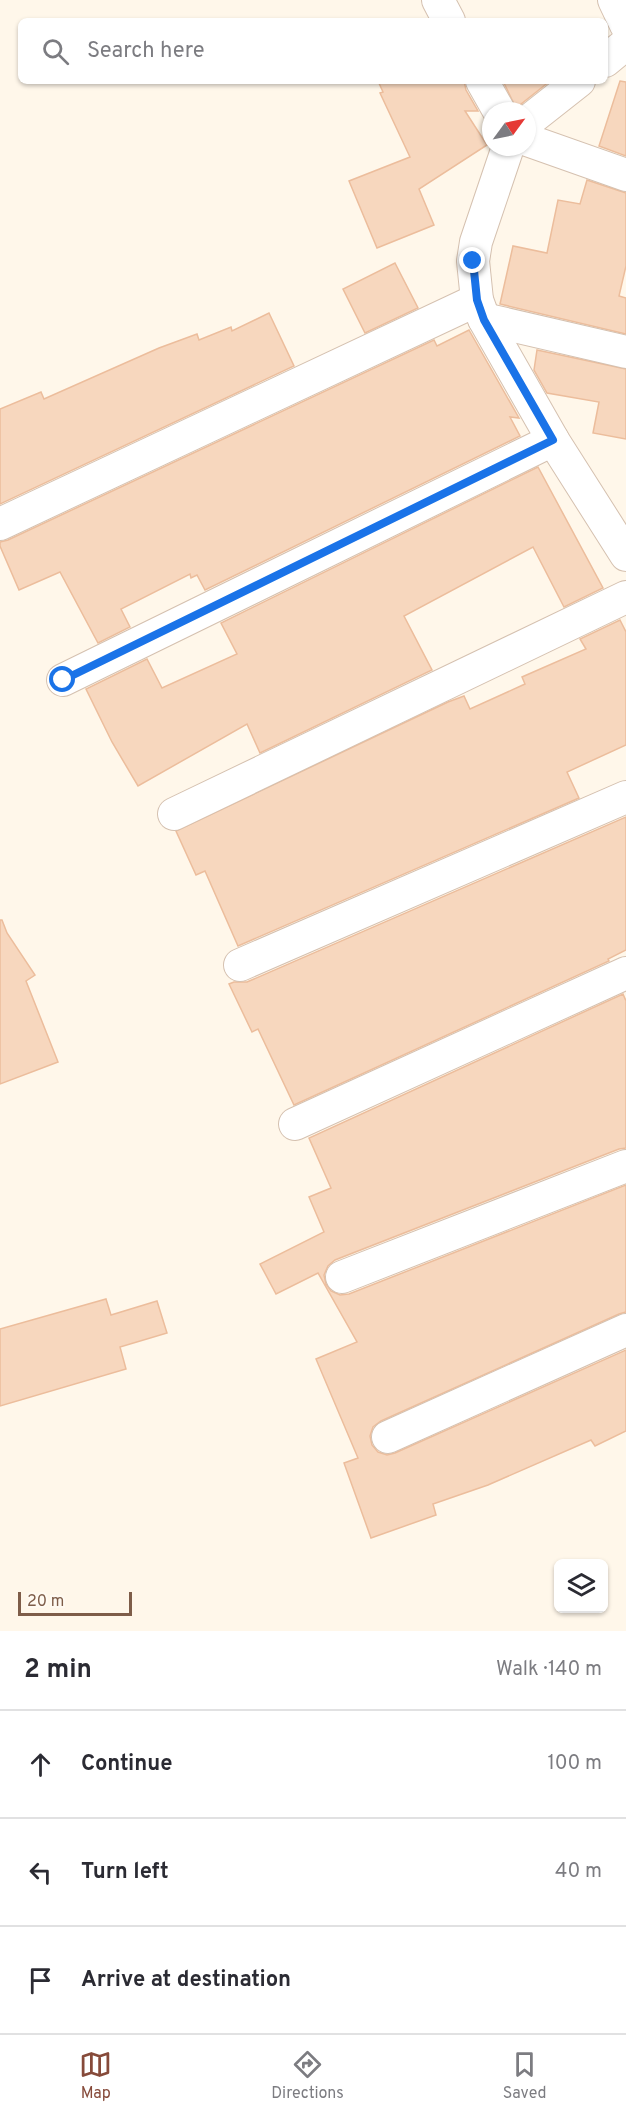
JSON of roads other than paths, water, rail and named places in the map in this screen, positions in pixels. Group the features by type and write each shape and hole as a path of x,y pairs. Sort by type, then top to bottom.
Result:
{"street":[{"path":"438,0 447,18"},
{"path":"614,0 626,25"},
{"path":"608,59 626,44"},
{"path":"484,84 494,102"},
{"path":"536,115 575,84"},
{"path":"536,143 626,175"},
{"path":"505,156 476,243 473,261 481,310 553,440 626,555"},
{"path":"0,524 481,310 626,352"},
{"path":"63,680 553,440"},
{"path":"174,814 626,597"},
{"path":"240,965 626,797"},
{"path":"295,1124 626,973"},
{"path":"342,1277 626,1166"},
{"path":"388,1437 626,1330"}]}
